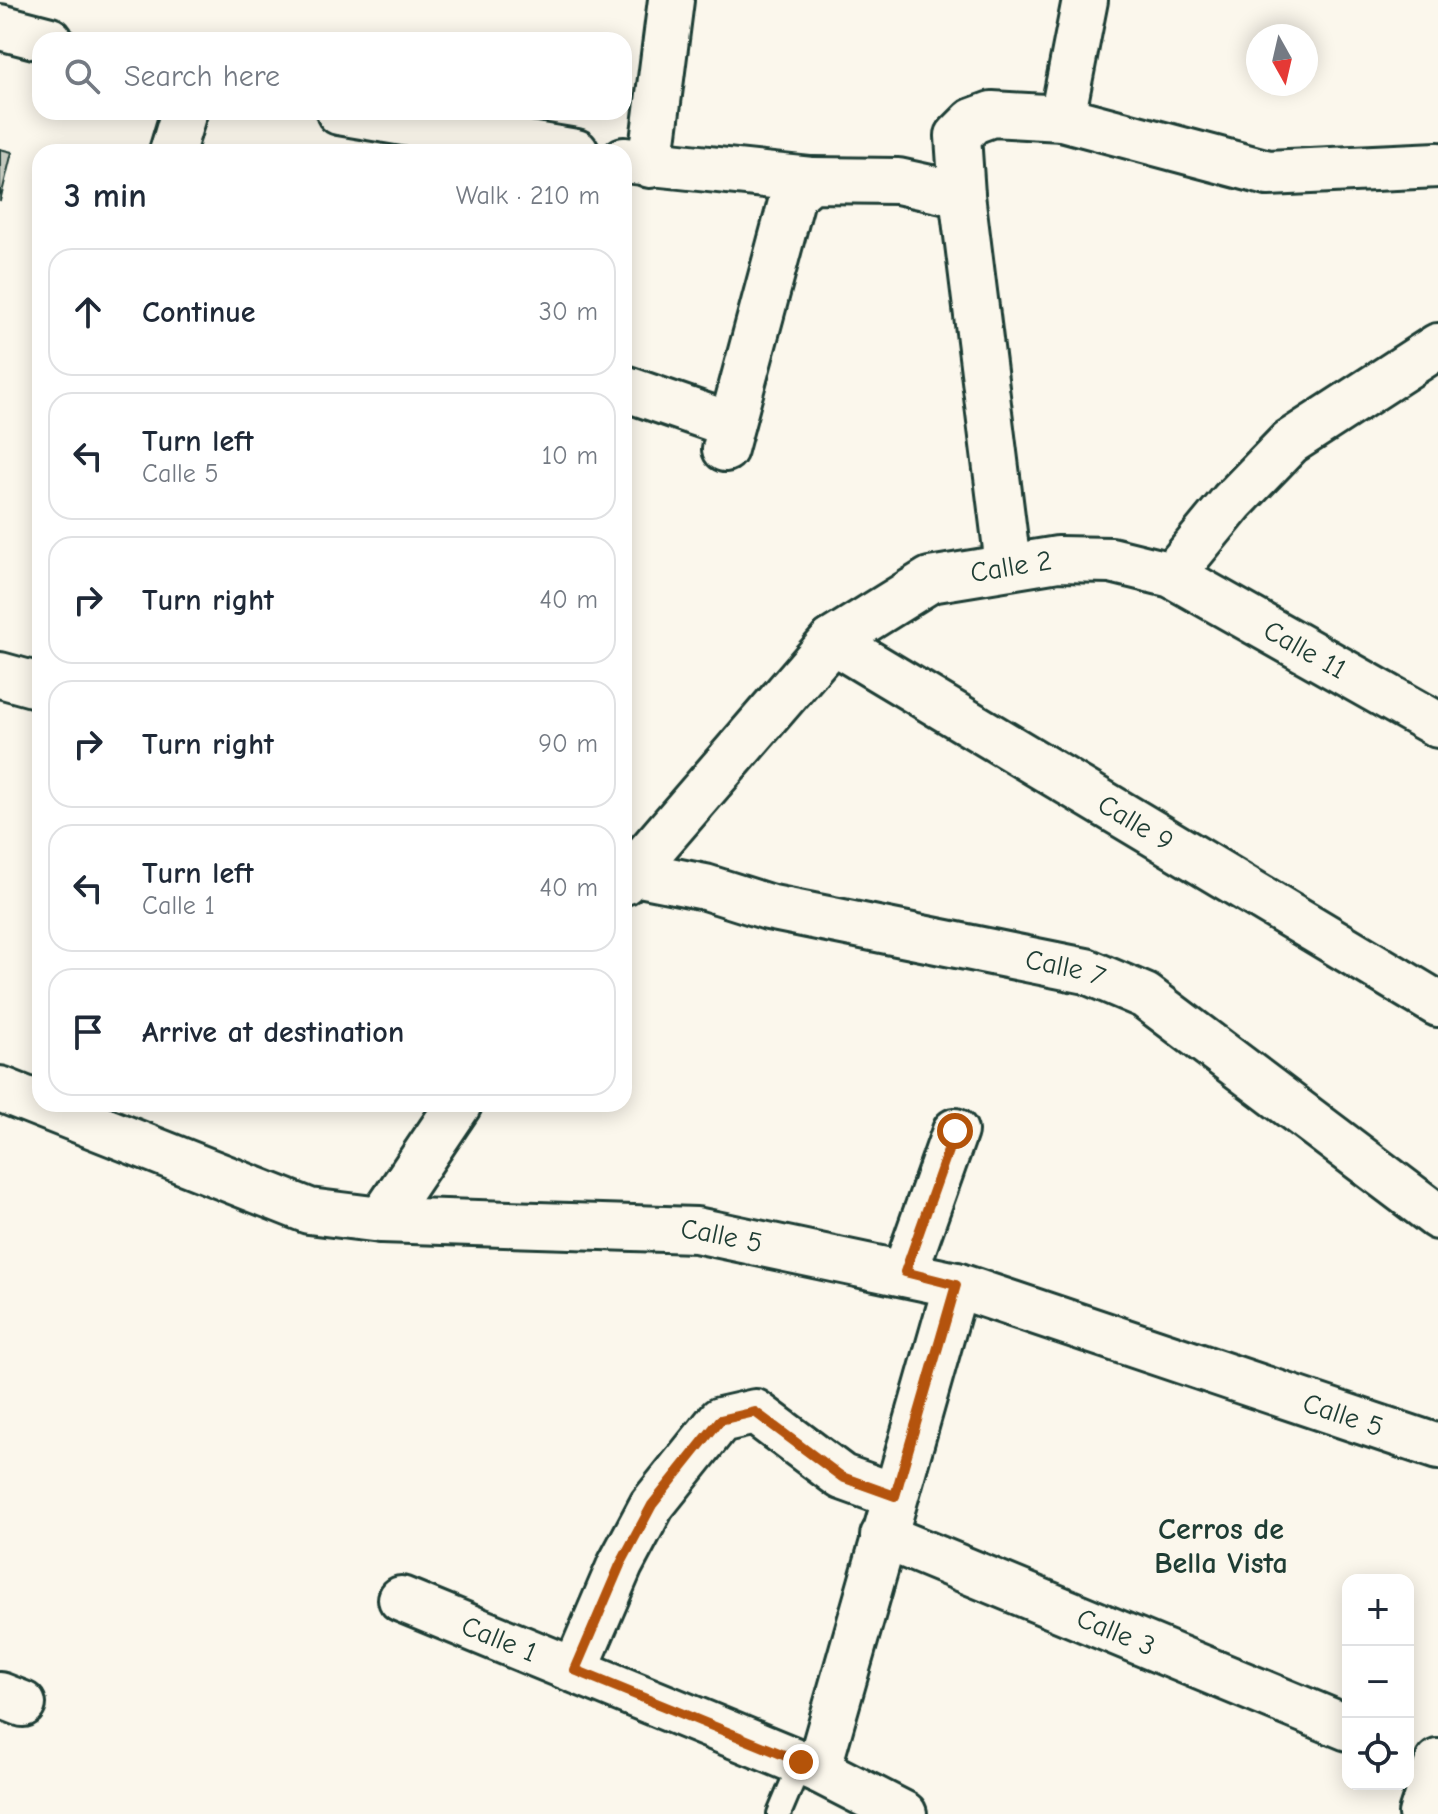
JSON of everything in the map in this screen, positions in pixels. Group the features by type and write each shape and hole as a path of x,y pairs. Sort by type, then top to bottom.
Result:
{"street":[{"path":"671,0 637,162 811,180 898,181 962,195"},
{"path":"1062,118 1085,0"},
{"path":"0,27 32,35"},
{"path":"1008,565 962,195 958,136 973,121 992,114 1062,118 1268,173 1438,165"},
{"path":"174,144 182,120"},
{"path":"386,120 529,144"},
{"path":"632,392 728,437 793,195 811,180"},
{"path":"1172,575 1232,502 1290,442 1438,346"},
{"name":"Calle 2","path":"632,869 832,641 930,580 1058,559 1111,560 1172,575"},
{"name":"Calle 11","path":"1172,575 1438,725"},
{"name":"Calle 9","path":"832,641 1438,1004"},
{"path":"0,675 32,684"},
{"name":"Calle 7","path":"632,877 683,882 768,907 1086,971 1145,996 1438,1217"},
{"name":"Calle 5","path":"0,1089 32,1102"},
{"name":"Calle 5","path":"58,1112 309,1211 381,1220 696,1230 905,1272 956,1285 1438,1447"},
{"path":"381,1220 454,1112"},
{"path":"905,1272 955,1131"},
{"path":"810,1766 889,1516 956,1285"},
{"name":"Calle 3","path":"575,1670 620,1565 652,1505 720,1420 755,1412 889,1516 1342,1725"},
{"name":"Calle 1","path":"401,1599 810,1766 904,1814"},
{"path":"1421,1814 1428,1760"}],"lane":[{"path":"779,1814 810,1766"}],"building":[{"path":"0,149 12,152 0,201"}],"district":[{"name":"Cerros de Bella Vista","path":"1221,1546"}],"route":[{"path":"801,1762 575,1670 620,1565 652,1505 720,1420 744,1412 755,1412 842,1477 895,1496 956,1285 905,1272 955,1131"}]}
